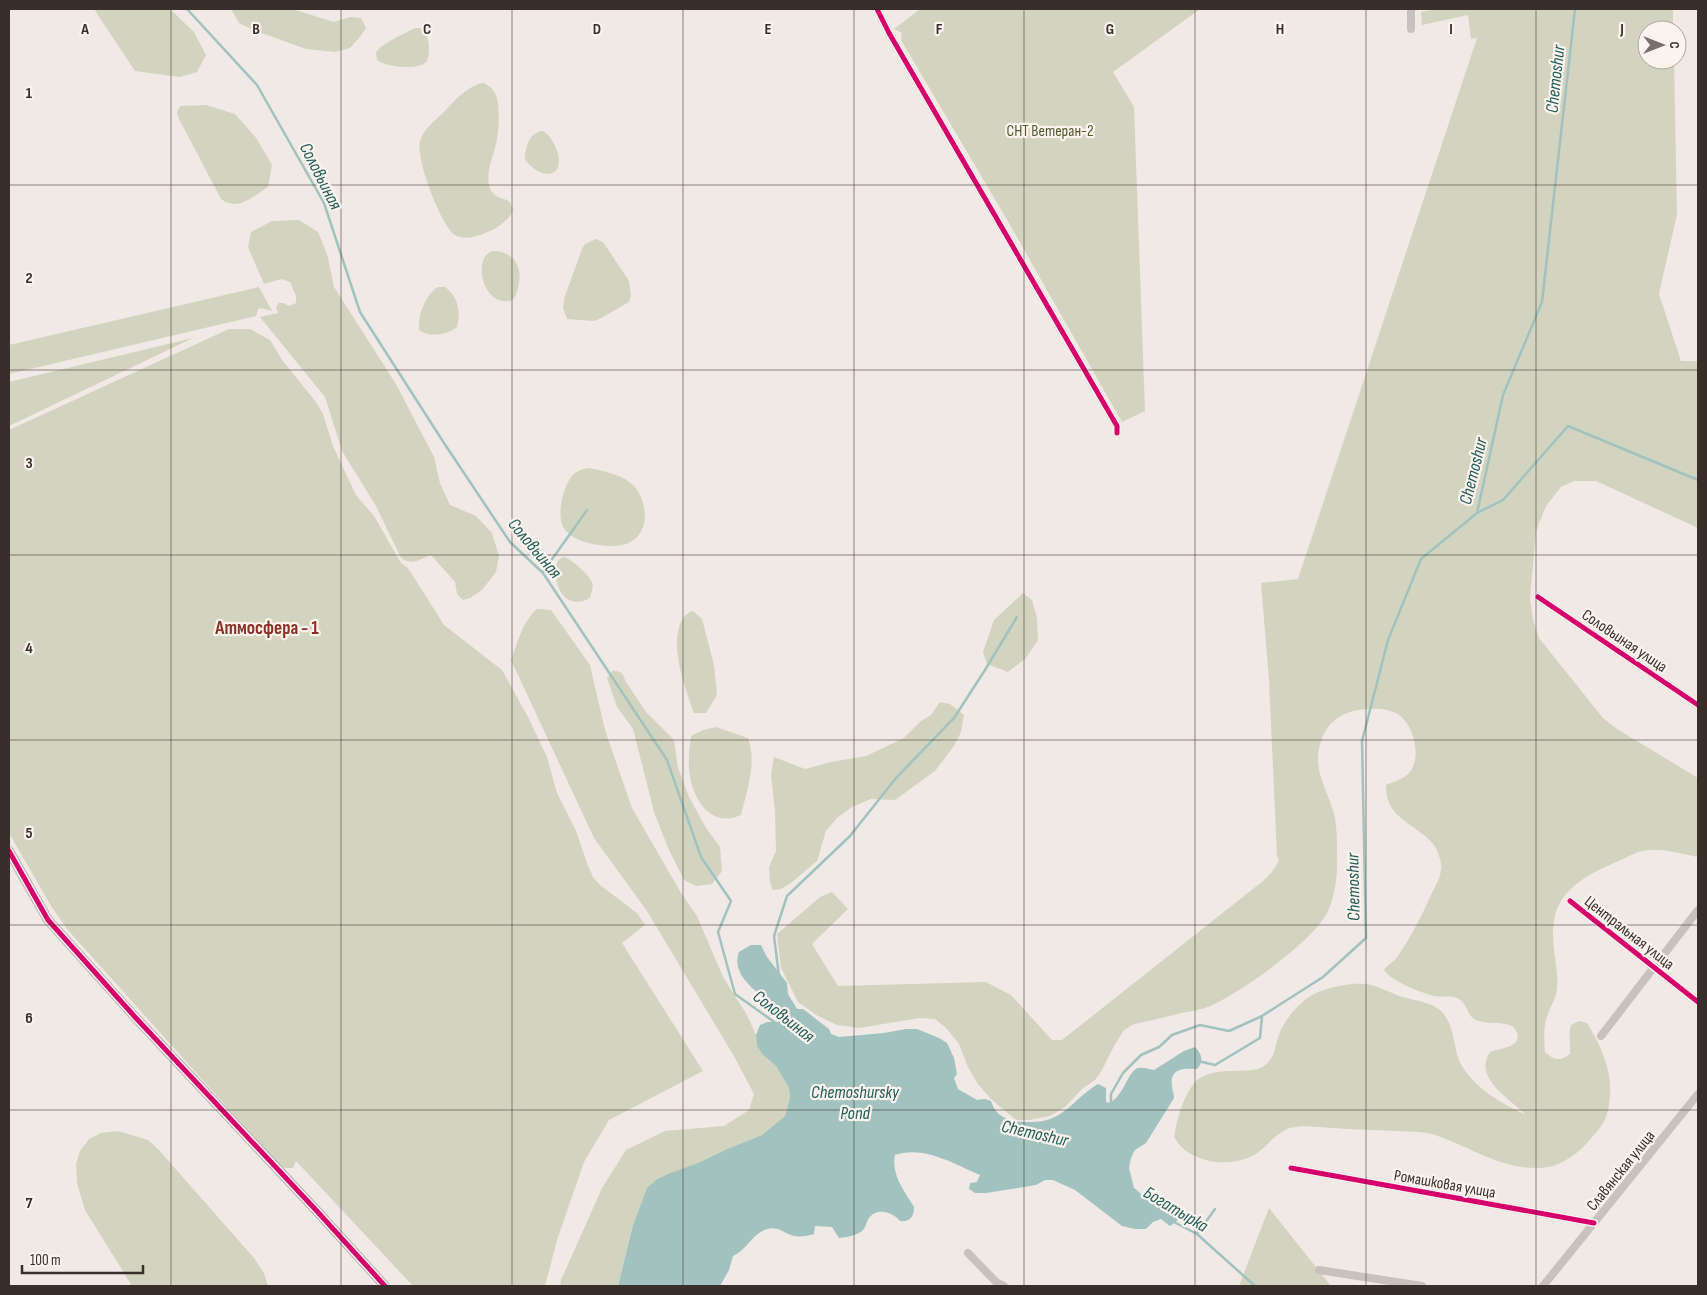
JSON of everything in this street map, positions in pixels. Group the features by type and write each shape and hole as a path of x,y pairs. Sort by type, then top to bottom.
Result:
{"street":[{"path":"876,9 1117,426 1117,433"},
{"path":"1411,9 1411,29"},
{"name":"Соловьиная улица","path":"1538,597 1698,705"},
{"path":"9,851 48,920 135,1017 315,1209 384,1286"},
{"name":"Центральная улица","path":"1570,901 1698,1002"},
{"path":"1601,1036 1698,910"},
{"name":"Славянская улица","path":"1543,1286 1698,1094"},
{"name":"Ромашковая улица","path":"1291,1168 1594,1223"},
{"path":"968,1253 996,1282 1004,1286"},
{"path":"1320,1270 1422,1286"}],"green space":[{"path":"94,9 170,9 194,32 206,55 197,72 180,77 135,71"},
{"path":"231,9 292,9 334,22 350,17 361,18 366,28 350,48 335,52 306,49 239,23"},
{"name":"СНТ Ветеран-2","path":"920,9 1200,9 1113,72 1134,107 1145,411 1122,422 1006,218 901,40 902,33 894,29"},
{"path":"1437,9 1673,9 1673,20 1637,20 1637,70 1674,70 1677,214 1659,294 1681,361 1698,361 1698,528 1596,481 1574,481 1561,487 1546,506 1536,531 1530,598 1533,620 1539,638 1603,718 1617,729 1698,778 1698,857 1670,851 1642,851 1599,870 1579,882 1570,890 1557,909 1553,930 1557,989 1545,1023 1545,1052 1557,1059 1570,1054 1571,1025 1579,1021 1587,1023 1604,1056 1610,1080 1609,1104 1606,1117 1598,1131 1575,1154 1557,1165 1543,1168 1509,1164 1432,1134 1418,1132 1293,1127 1277,1135 1260,1151 1250,1157 1229,1162 1218,1162 1197,1157 1188,1152 1174,1137 1184,1100 1196,1081 1204,1076 1222,1071 1253,1070 1264,1066 1273,1055 1282,1027 1301,1004 1309,997 1322,991 1356,984 1375,986 1438,1008 1448,1022 1459,1060 1470,1077 1487,1093 1525,1114 1495,1087 1489,1079 1486,1070 1486,1061 1490,1052 1509,1047 1516,1042 1518,1038 1514,1028 1506,1024 1476,1020 1470,1015 1461,1000 1452,997 1434,996 1414,989 1393,979 1384,970 1403,949 1412,934 1438,880 1441,866 1436,848 1429,839 1401,818 1393,809 1388,799 1386,785 1407,775 1413,766 1416,749 1411,732 1407,724 1396,713 1376,709 1359,710 1341,716 1327,728 1320,746 1318,765 1335,818 1337,863 1332,902 1326,915 1317,927 1305,940 1272,967 1221,1001 1202,1009 1134,1024 1124,1030 1095,1080 1082,1089 1065,1107 1050,1116 1029,1120 1016,1120 991,1099 977,1083 959,1044 946,1028 935,1019 920,1018 859,1028 837,1025 818,1016 798,1002 781,968 777,934 820,897 832,892 848,909 812,944 838,986 986,982 1011,995 1052,1040 1062,1040 1272,872 1279,861 1277,856 1269,680 1261,583 1298,579 1477,38 1471,39 1468,15 1422,25 1421,12"},
{"path":"415,28 421,28 427,36 429,56 427,61 417,66 402,67 387,65 377,60 376,52 380,48 394,38"},
{"path":"484,83 496,94 499,113 496,145 488,179 489,186 496,196 509,201 513,210 504,222 488,232 470,237 462,237 455,235 449,229 436,206 421,161 420,141 427,129 457,99 472,87"},
{"path":"206,105 235,114 257,139 272,165 268,187 245,201 233,204 221,199 178,117 177,112 180,106"},
{"path":"543,131 549,136 558,153 559,162 557,168 554,172 548,174 541,173 525,160 527,146 531,137"},
{"path":"299,220 318,232 327,254 334,287 396,384 434,457 440,483 450,505 476,516 492,533 499,556 496,572 482,590 470,598 463,600 457,594 455,582 431,555 412,562 401,558 376,506 342,451 325,397 260,317 278,313 276,307 279,303 289,306 296,303 296,296 290,282 281,279 264,284 248,247 251,232 272,221"},
{"path":"596,239 603,242 629,281 631,296 629,302 594,321 567,319 563,308 565,296 582,249 585,244"},
{"path":"492,251 502,252 510,256 518,268 520,275 519,283 513,300 503,301 495,298 488,291 484,282 482,263"},
{"path":"259,287 272,311 261,308 258,309 256,316 9,374 9,345"},
{"path":"438,287 445,287 456,300 459,316 457,327 443,334 427,334 419,330 420,318 426,300"},
{"path":"229,329 250,329 270,340 282,360 316,402 323,414 333,446 356,495 374,516 401,563 408,568 444,625 502,670 528,717 547,757 557,793 576,831 593,877 600,885 637,913 645,925 622,943 703,1071 609,1120 584,1162 557,1240 545,1286 413,1286 296,1161 293,1168 284,1168 278,1164 67,929 51,906 9,833 9,430"},
{"path":"193,338 9,426 9,382"},
{"path":"589,468 625,479 639,493 645,511 644,520 638,536 631,542 615,546 592,544 577,539 565,530 562,524 561,509 567,484 575,473"},
{"path":"563,557 575,563 592,582 590,598 581,602 573,601 566,598 561,592 556,577 556,568 558,560"},
{"path":"1023,593 1032,600 1037,618 1038,640 1026,658 1008,672 987,664 983,652 994,620"},
{"path":"537,609 551,610 590,665 605,730 632,808 681,893 697,916 723,977 747,1015 756,1035 757,1046 763,1055 776,1066 789,1088 790,1098 785,1116 762,1135 727,1149 647,1188 633,1225 618,1286 560,1286 602,1188 626,1150 665,1131 724,1126 749,1110 754,1094 735,1058 647,911 594,838 511,660 524,626"},
{"path":"693,611 702,619 714,665 717,695 706,713 694,713 682,678 677,651 679,627 685,616"},
{"path":"613,670 622,673 646,712 674,740 678,768 689,797 706,828 720,847 722,871 712,884 696,886 684,880 669,850 654,812 633,729 617,707 607,678"},
{"path":"940,702 950,704 964,715 961,732 954,746 935,771 895,800 871,799 852,807 837,818 826,831 817,861 791,883 781,889 773,890 770,882 769,867 776,851 775,812 771,774 774,757 805,769 866,756 904,738 921,721 931,715"},
{"path":"716,727 748,738 751,747 750,776 741,815 730,818 720,818 711,814 703,807 697,798 690,778 691,736 703,730"},
{"path":"118,1131 148,1140 158,1149 254,1258 264,1273 268,1286 132,1286 85,1210 77,1183 76,1164 80,1151 89,1139 101,1133"},
{"path":"1269,1208 1331,1286 1239,1286"}],"water":[{"name":"Chemoshursky Pond","path":"751,945 761,945 767,957 787,983 788,994 797,1009 803,1009 829,1029 831,1034 839,1037 917,1029 939,1038 947,1043 954,1058 957,1074 954,1078 958,1089 977,1100 985,1099 991,1101 999,1114 1012,1121 1032,1122 1052,1118 1061,1114 1098,1084 1106,1088 1106,1102 1110,1103 1119,1095 1134,1070 1141,1068 1154,1070 1184,1051 1195,1047 1199,1052 1201,1064 1197,1069 1183,1069 1175,1072 1172,1080 1174,1098 1146,1143 1135,1150 1129,1168 1134,1188 1164,1210 1181,1218 1170,1226 1161,1219 1153,1222 1146,1229 1122,1226 1075,1190 1053,1180 1045,1180 1036,1185 975,1193 969,1189 970,1183 977,1182 980,1175 939,1157 917,1152 906,1153 895,1155 894,1162 899,1182 914,1207 913,1214 909,1220 900,1221 893,1215 885,1212 876,1213 869,1218 862,1231 848,1237 839,1238 832,1227 815,1226 814,1234 807,1236 794,1236 775,1228 767,1229 758,1234 733,1256 729,1270 720,1286 618,1286 633,1225 647,1188 656,1180 668,1174 762,1135 785,1116 790,1098 789,1088 776,1066 763,1055 757,1046 756,1035 760,1025 767,1022 778,1022 782,1015 744,979 739,971 737,962 739,952"}],"waterway":[{"name":"Соловьиная","path":"187,9 257,85 324,203 360,312 510,542 543,573 667,760 701,857 731,901 718,932 735,994 777,1024"},
{"name":"Chemoshur","path":"1198,1061 1215,1065 1260,1038 1262,1016 1323,977 1366,938 1362,741 1388,640 1421,559 1477,513 1503,395 1542,302 1575,9"},
{"path":"1477,513 1503,500 1568,426 1698,480"},
{"path":"543,572 587,510"},
{"path":"779,976 774,936 787,896 850,836 896,778 954,718 1017,617"},
{"path":"1111,1105 1111,1094 1123,1073 1141,1055 1159,1047 1172,1035 1200,1025 1229,1031 1262,1016"},
{"path":"1197,1234 1215,1209"},
{"name":"Богатырка","path":"1172,1221 1197,1234 1255,1286"}],"cycle path":[{"path":"877,9 889,33 1117,426 1117,433"},
{"path":"1538,597 1698,705"},
{"path":"9,851 48,920 135,1017 385,1286"},
{"path":"1570,901 1698,1002"},
{"path":"1291,1168 1594,1223"}],"district":[{"name":"Атмосфера - 1","path":"267,627"}]}
